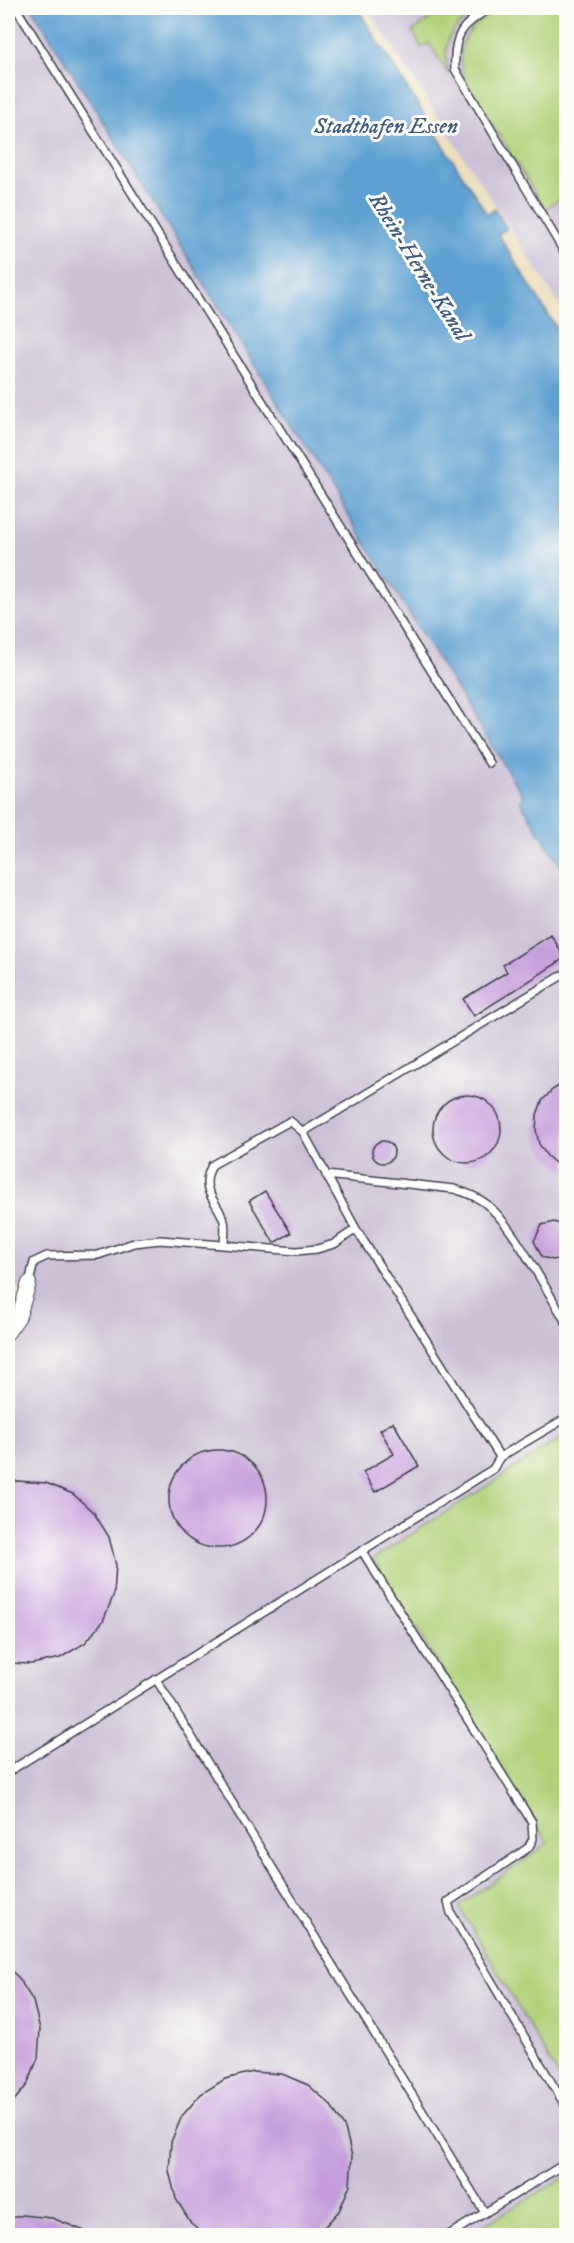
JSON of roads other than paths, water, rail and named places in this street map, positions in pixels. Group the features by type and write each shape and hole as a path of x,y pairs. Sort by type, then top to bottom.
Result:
{"street":[{"path":"8,1332 19,1316 29,1283"}],"lane":[{"path":"16,8 489,763"},
{"path":"490,8 471,20 459,33 455,43 455,69 567,255"},
{"path":"303,1132 567,974"},
{"path":"224,1245 224,1222 208,1194 206,1176 212,1165 290,1121 303,1132 356,1229 500,1457"},
{"path":"326,1175 454,1189 473,1195 491,1207 505,1224 567,1322"},
{"path":"29,1283 34,1262 47,1256 98,1255 134,1243 160,1240 296,1251 317,1249 334,1244 356,1229"},
{"path":"8,1772 493,1469 500,1457 567,1418"},
{"path":"362,1551 532,1822 533,1839 528,1848 448,1902 451,1913 567,2107"},
{"path":"156,1679 485,2213"},
{"path":"447,2235 567,2163"}],"water":[{"path":"32,8 357,8 487,214 495,209 507,229 498,234 566,343 566,875 520,801 523,796"}],"water label":[{"name":"Stadthafen Essen","path":"386,126"},
{"name":"Rhein-Herne-Kanal","path":"419,267"}]}
